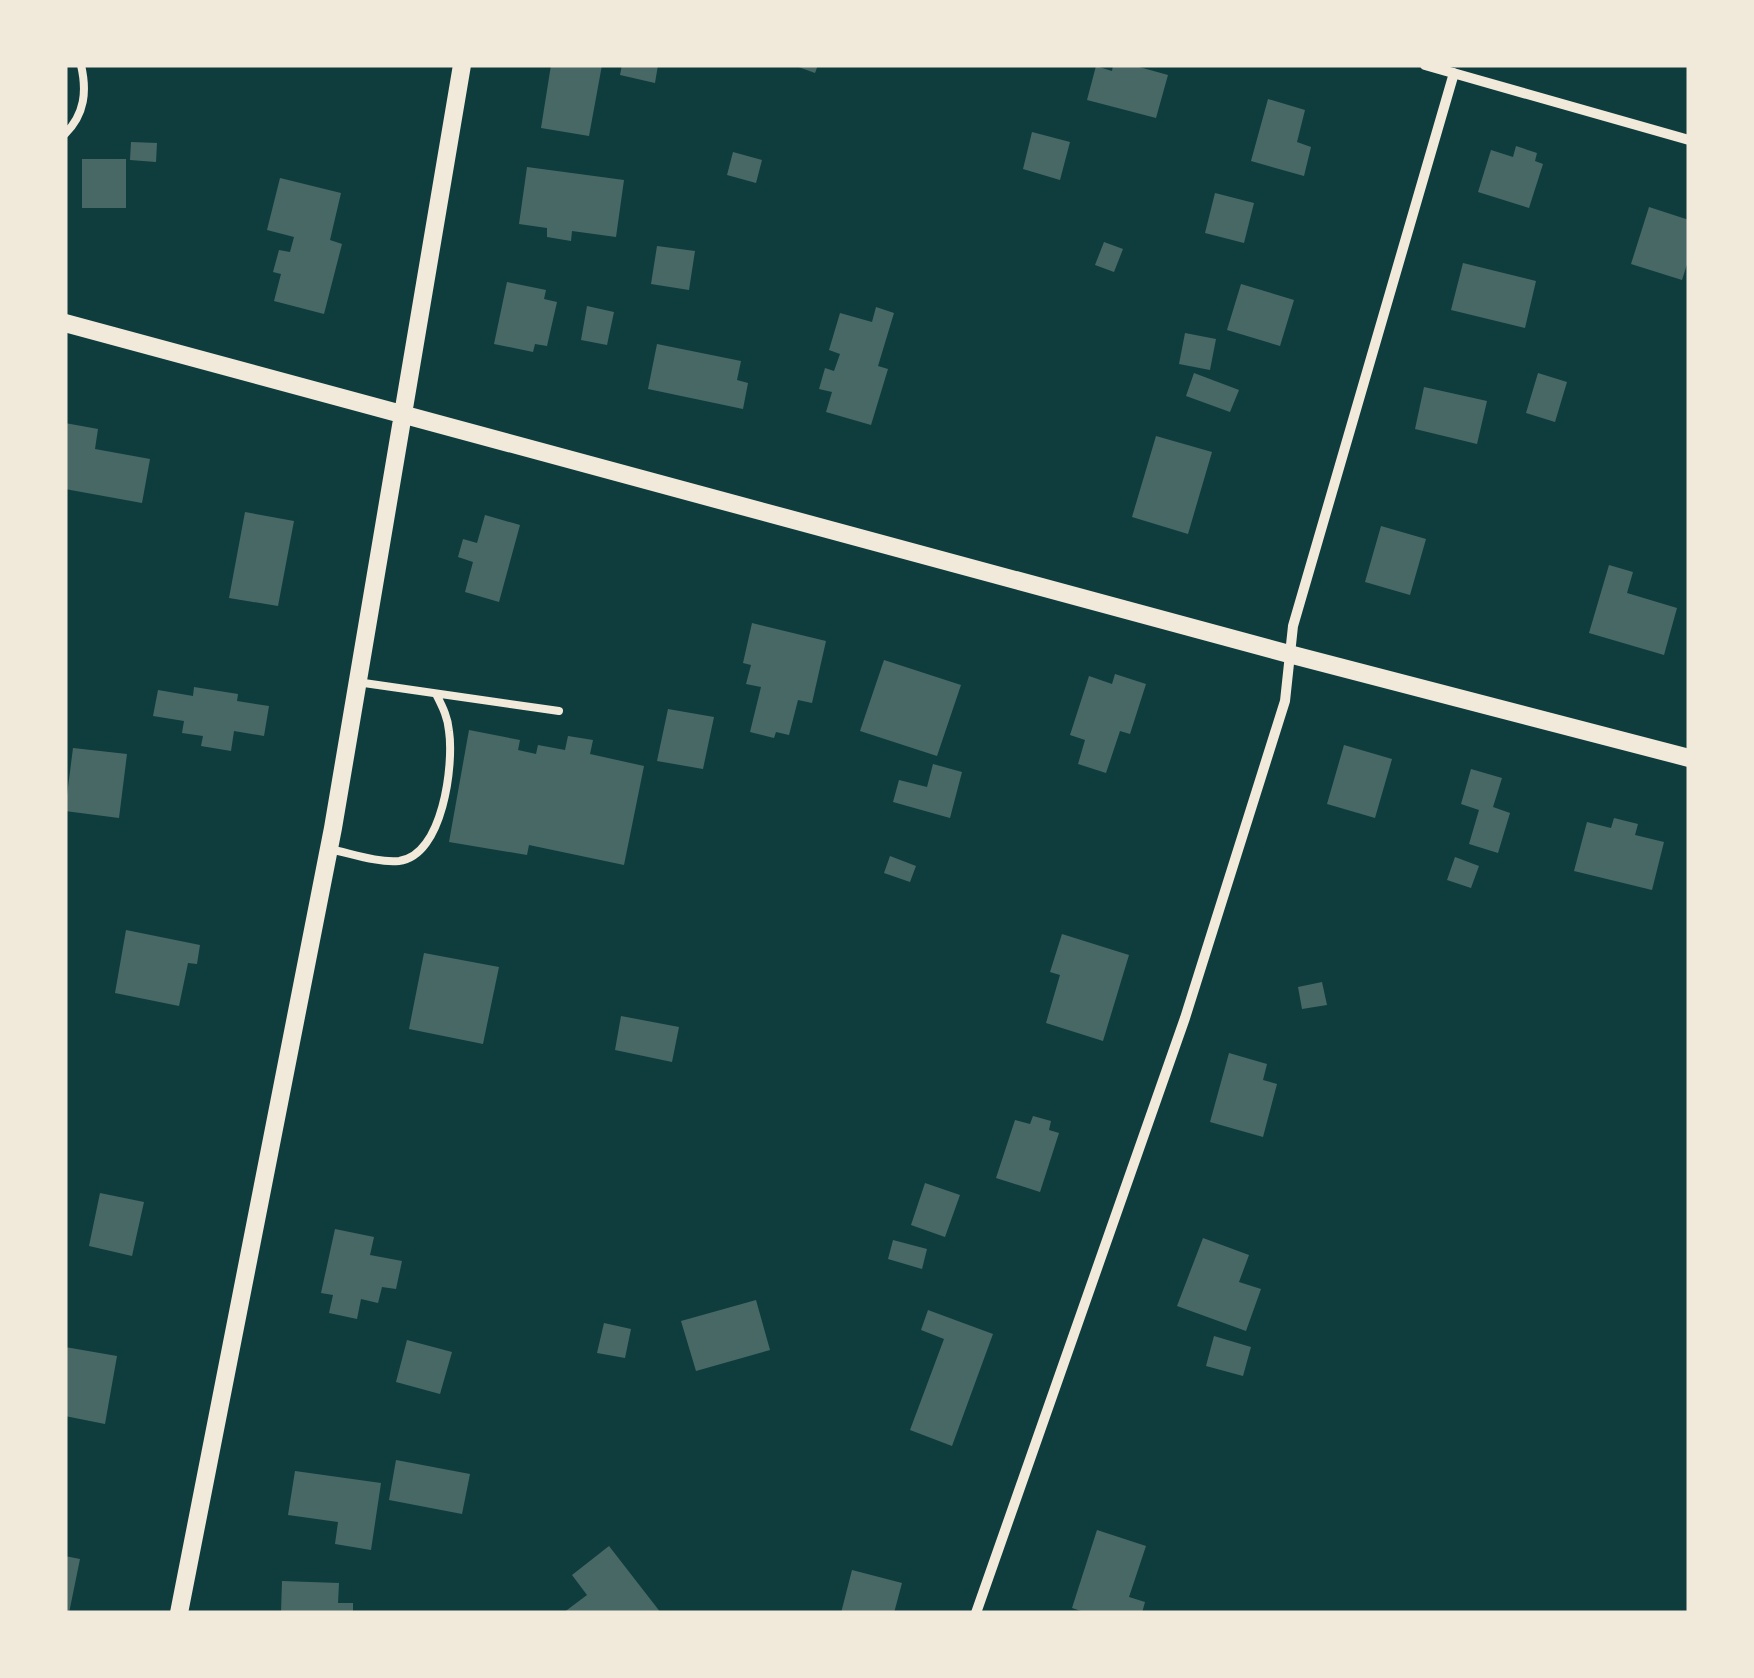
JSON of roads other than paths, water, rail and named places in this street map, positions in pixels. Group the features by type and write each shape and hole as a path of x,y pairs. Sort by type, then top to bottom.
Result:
{"street":[{"path":"179,1613 328,849 462,65"},
{"path":"1425,65 1689,140"},
{"path":"976,1613 1185,1018 1284,701 1293,626 1454,74"},
{"path":"65,323 1289,654 1689,758"}],"lane":[{"path":"65,134 76,123 87,90 82,65"},
{"path":"358,682 559,712"},
{"path":"328,849 398,861 411,857 429,838 441,811 450,752 450,730 436,694"}]}
